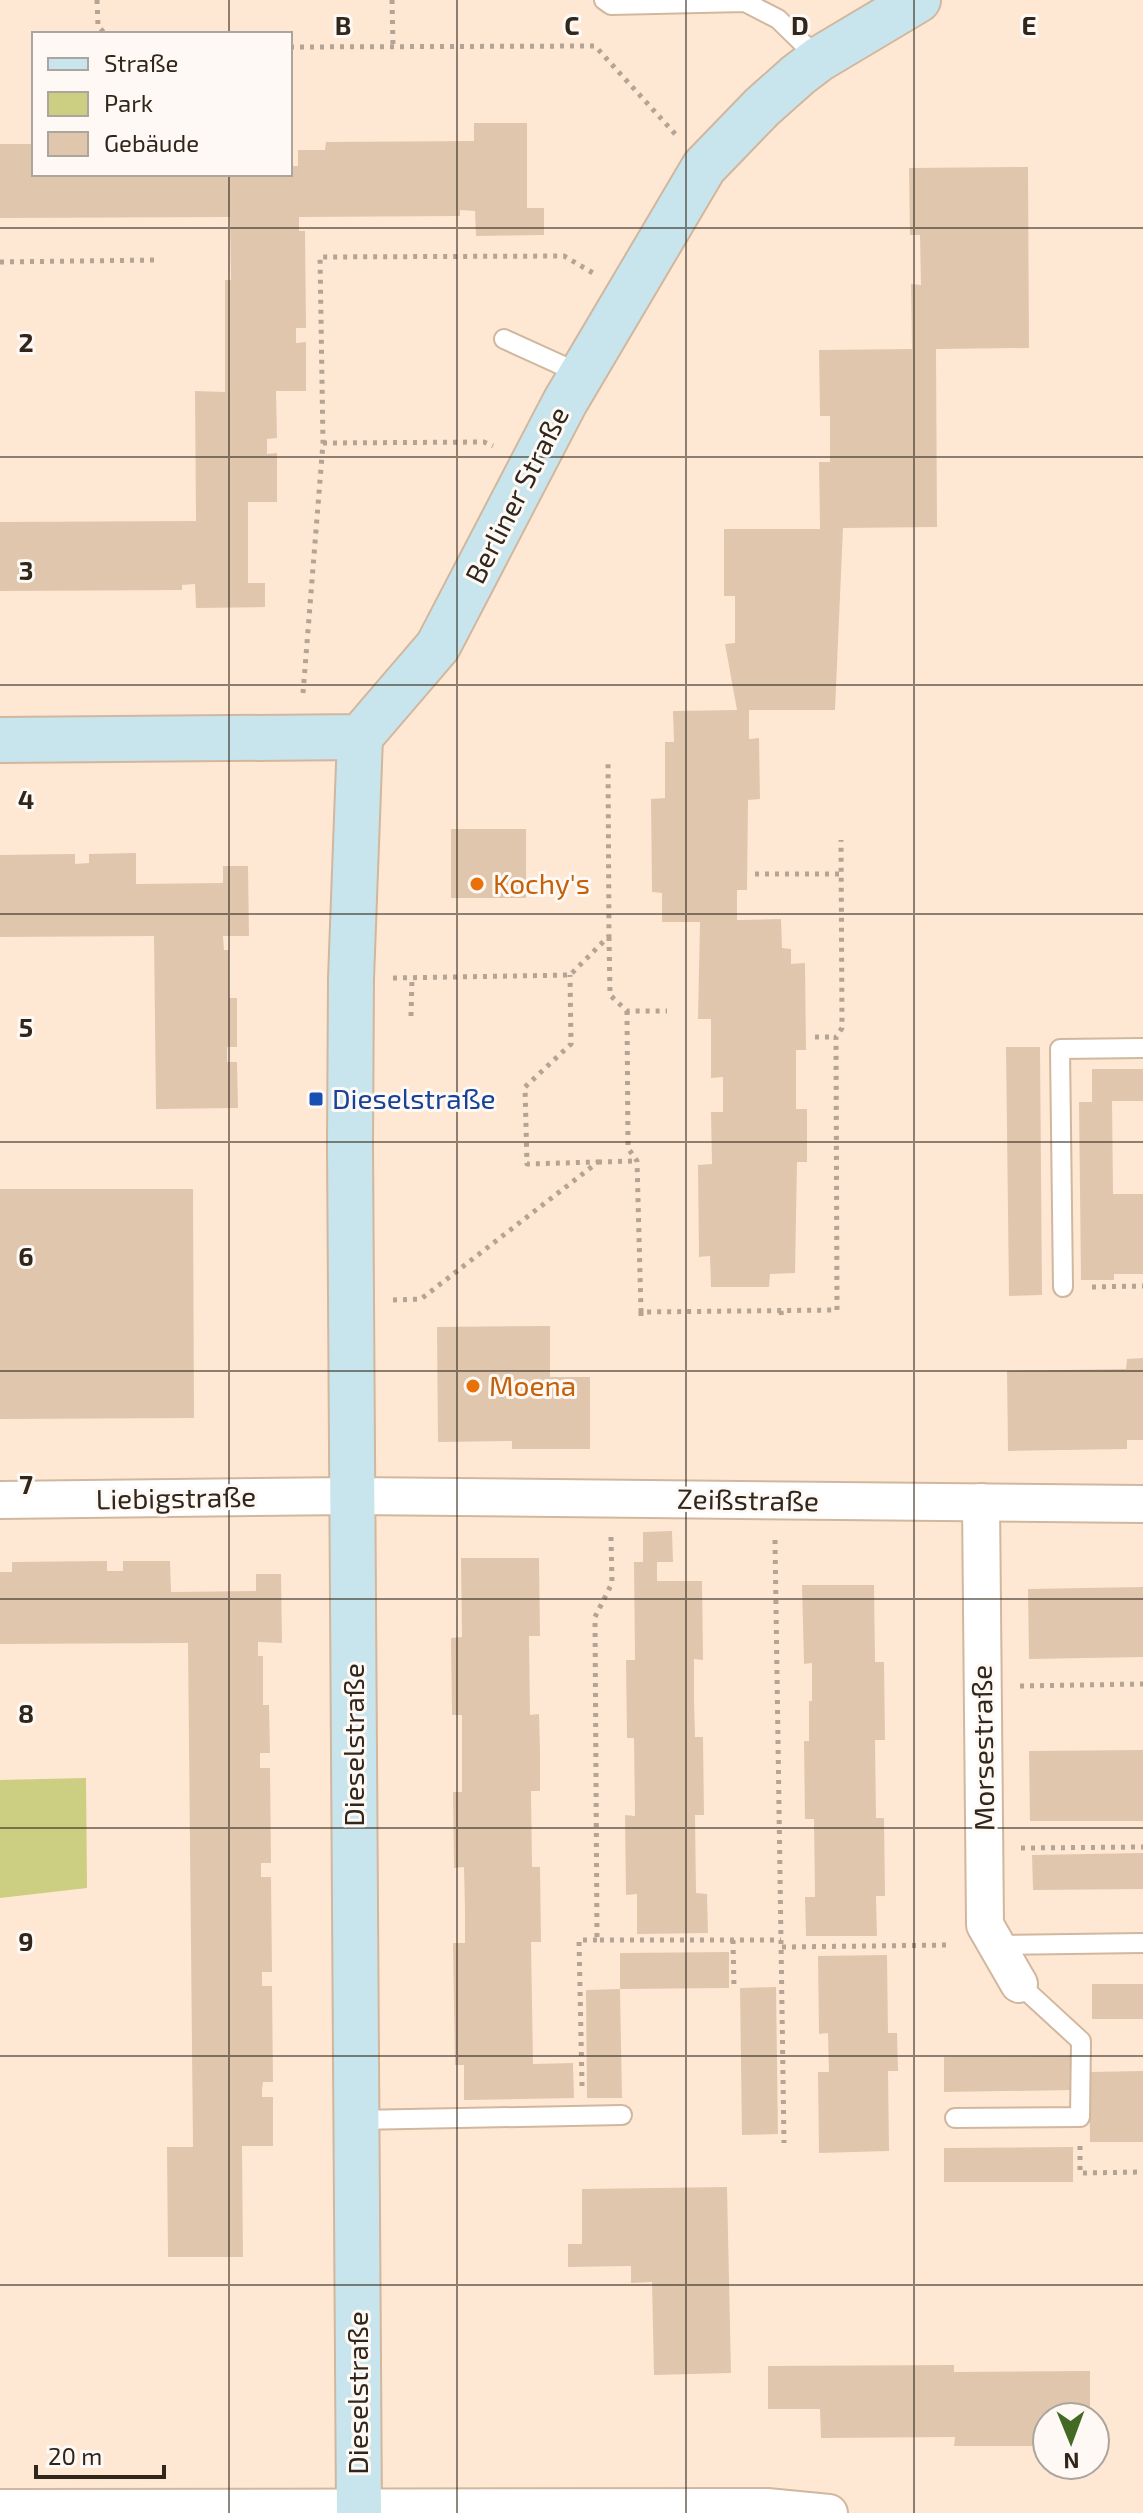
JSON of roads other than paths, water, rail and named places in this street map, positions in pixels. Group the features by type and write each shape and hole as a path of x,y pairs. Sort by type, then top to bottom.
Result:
{"street":[{"name":"Berliner Straße","path":"360,737 438,646 581,374 704,167 762,107 819,59 918,0"},
{"path":"0,740 360,737"},
{"name":"Dieselstraße","path":"359,2510 351,979 360,737"},
{"name":"Zeißstraße","path":"352,1496 1143,1504"},
{"name":"Liebigstraße","path":"0,1500 352,1496"},
{"name":"Morsestraße","path":"981,1502 985,1925 1019,1984"},
{"path":"0,2508 359,2510 767,2507 829,2513"}],"lane":[{"path":"604,0 611,5 745,2 778,19 819,59"},
{"path":"504,339 581,374"},
{"path":"1063,1287 1060,1049 1143,1048"},
{"path":"997,1945 1143,1943"},
{"path":"955,2118 1080,2117 1081,2041 1019,1984"},
{"path":"357,2120 622,2115"}],"place":[{"name":"Kochy's","path":"477,884"},
{"name":"Dieselstraße","path":"316,1099"},
{"name":"Moena","path":"473,1386"}]}
